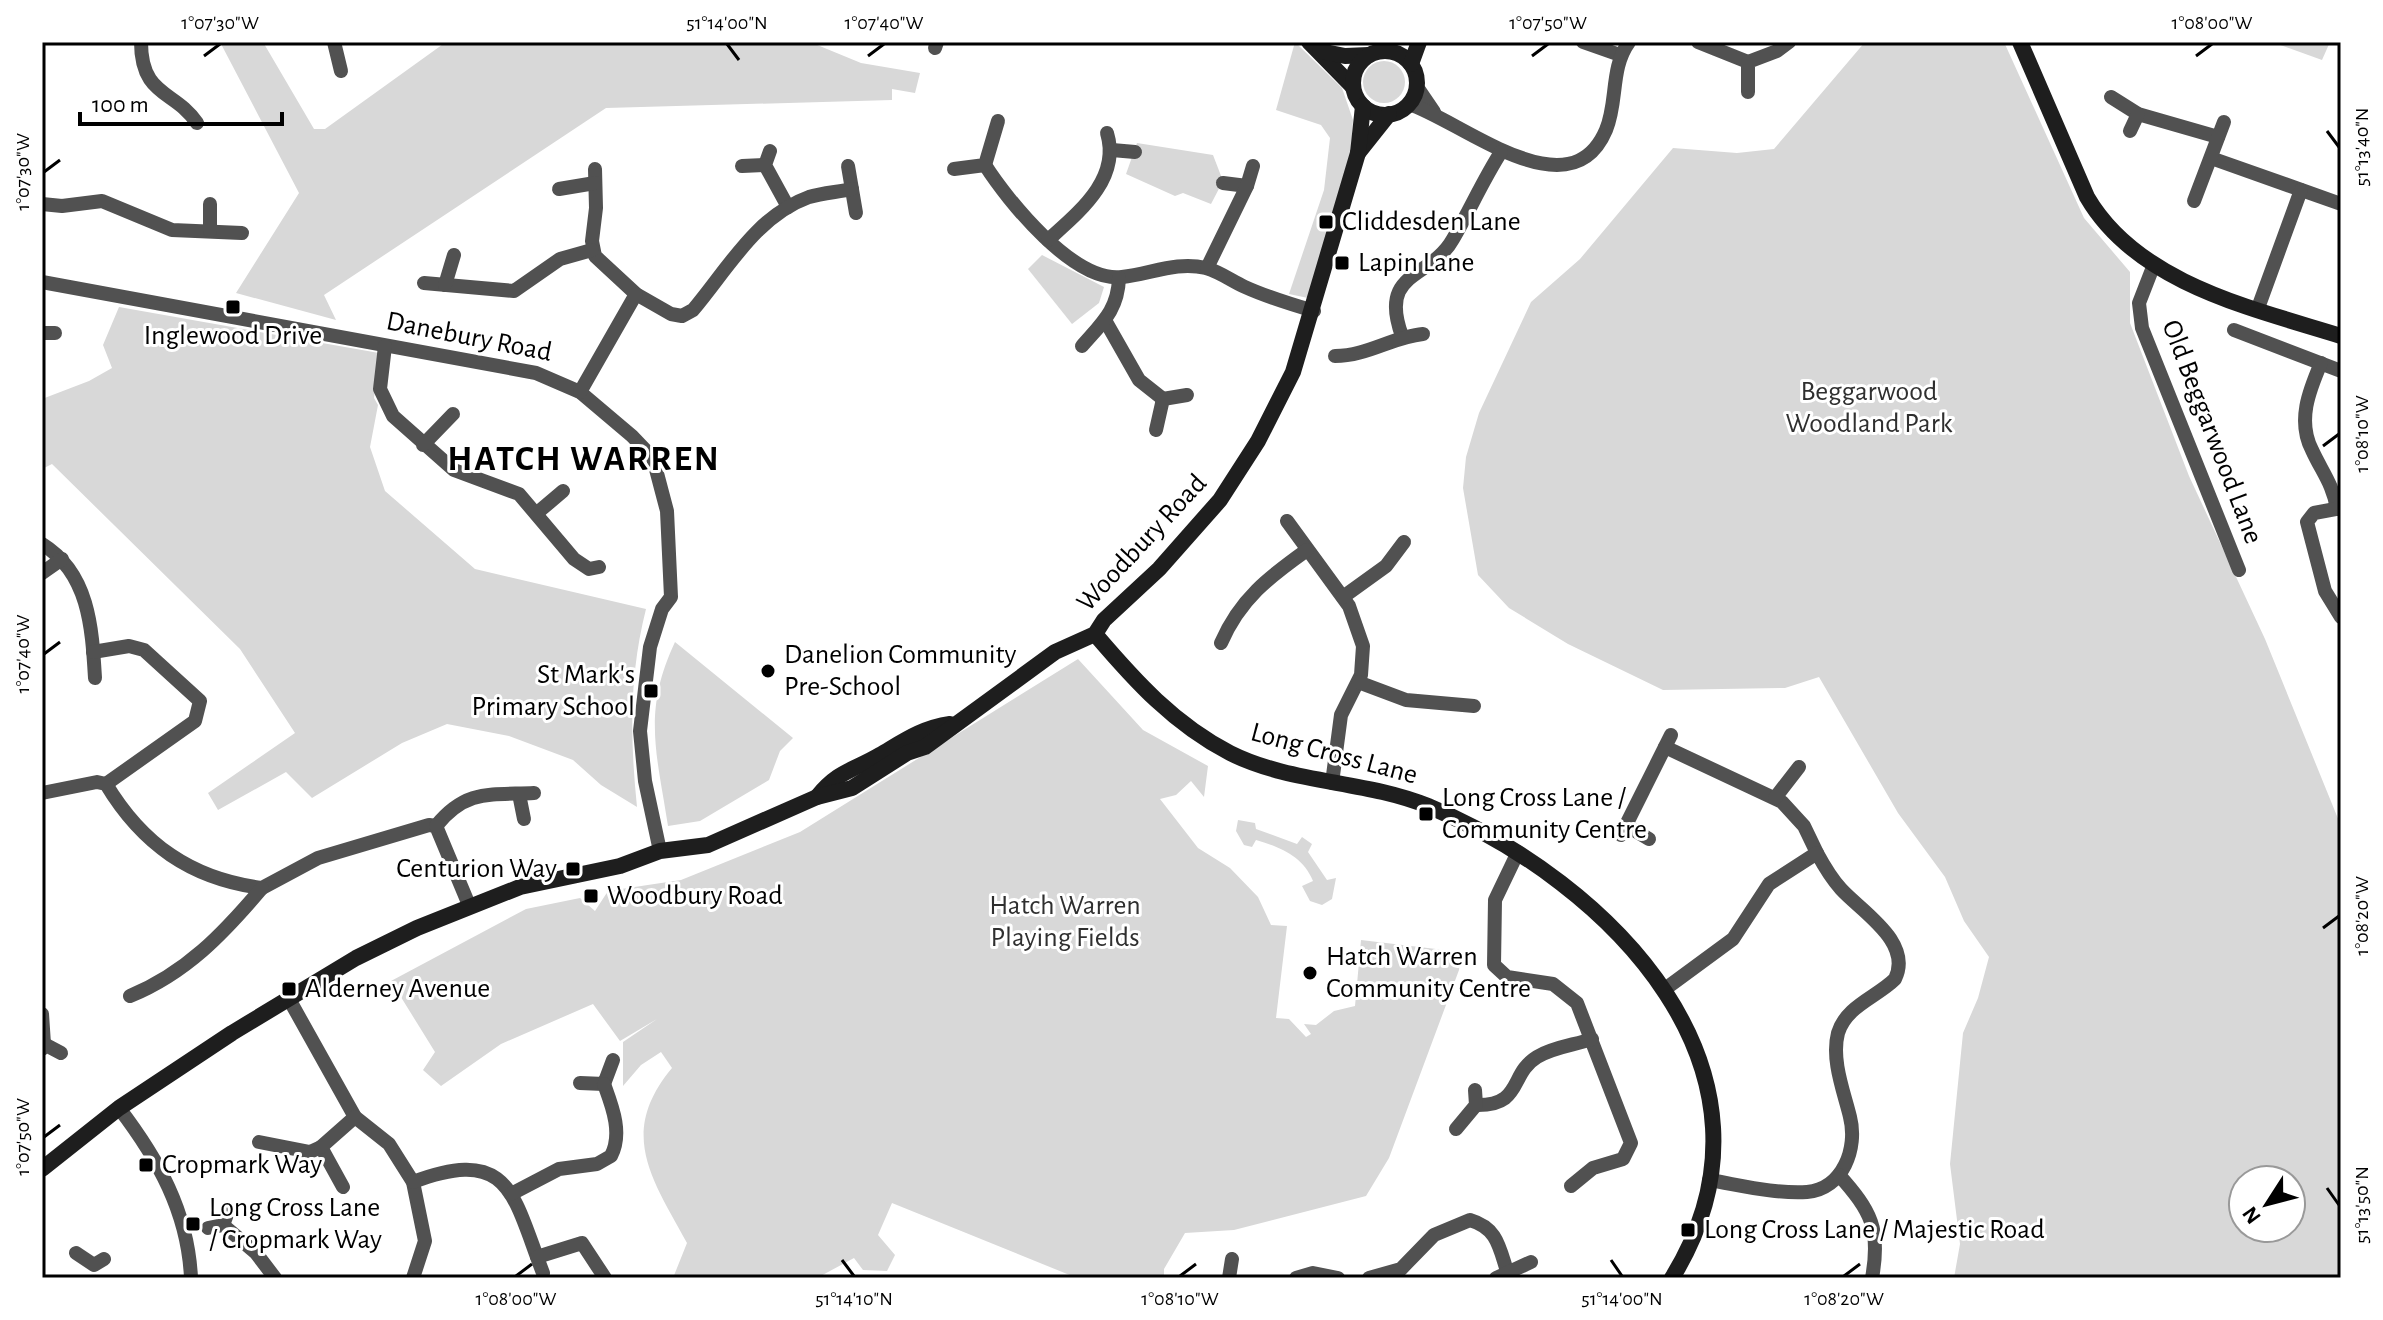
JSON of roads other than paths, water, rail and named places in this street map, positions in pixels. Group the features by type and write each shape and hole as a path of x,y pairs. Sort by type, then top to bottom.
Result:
{"street":[{"path":"141,42 143,64 151,81 168,100 184,108 197,123"},
{"path":"1419,42 1411,64 1417,87 1434,112"},
{"path":"1583,42 1620,55"},
{"path":"1409,104 1434,112 1501,152 1573,164 1591,156 1607,129 1620,55 1629,42"},
{"path":"1698,42 1748,62 1777,51 1789,42"},
{"path":"2020,42 2094,210 2120,241 2153,267 2341,336"},
{"path":"337,43 341,71"},
{"path":"1315,46 1345,56 1369,55 1392,46 1411,64"},
{"path":"1315,46 1353,87 1363,106 1376,114 1389,114 1409,104 1417,87"},
{"path":"1353,87 1355,69 1369,55"},
{"path":"1748,62 1748,92"},
{"path":"138,90 151,81"},
{"path":"2111,97 2138,114 2218,137"},
{"name":"Woodbury Road","path":"42,1169 119,1108 356,958 469,905 520,887 620,866 660,851 708,845 817,797 852,788 907,753 925,747 952,724 1055,652 1095,634 1104,620 1189,537 1236,476 1281,398 1314,311 1358,153 1363,106"},
{"name":"Woodbury Road","path":"1358,153 1389,114"},
{"path":"2130,131 2138,114"},
{"path":"985,165 998,121"},
{"path":"2194,201 2224,122"},
{"path":"1048,240 1093,197 1106,174 1112,150 1107,133"},
{"path":"1112,150 1135,152"},
{"path":"1402,336 1396,318 1396,298 1406,278 1445,250 1501,152"},
{"path":"742,166 767,158 788,207"},
{"path":"2211,158 2341,204"},
{"path":"954,169 985,165"},
{"path":"985,165 1030,223 1082,264 1119,278 1165,266 1207,268 1265,296 1314,311"},
{"path":"848,166 856,213"},
{"path":"1207,268 1247,186 1253,166"},
{"path":"559,189 595,176 592,250 636,294 671,314 682,316 693,310 748,242 788,207 810,197 852,189"},
{"path":"1223,183 1247,186"},
{"path":"2258,308 2301,190"},
{"path":"42,204 62,206 102,201 172,230 242,233"},
{"path":"210,204 210,231"},
{"path":"424,283 514,291 560,259 592,250"},
{"path":"445,285 454,255"},
{"name":"Old Beggarwood Lane","path":"2153,267 2139,303 2142,328 2239,570"},
{"path":"1082,346 1106,322 1119,293 1119,278"},
{"name":"Danebury Road","path":"42,282 536,373 580,392 621,424 653,458 667,511 671,597 662,609 652,638 641,718 642,762 660,851"},
{"path":"580,392 636,294"},
{"path":"1106,322 1139,380 1163,399 1187,395"},
{"path":"2234,330 2341,371"},
{"path":"1335,356 1357,356 1402,336 1423,334"},
{"path":"385,346 381,396 388,410 423,445 461,475 512,490 537,513 574,559 589,569 599,567"},
{"path":"2321,363 2305,406 2305,421 2311,450 2334,487 2339,508 2314,513 2307,522 2325,591 2341,617"},
{"path":"1156,430 1163,399"},
{"path":"423,445 453,414"},
{"path":"537,513 563,491"},
{"path":"1287,521 1343,597 1357,624 1363,646 1364,661 1358,682 1341,715 1332,783"},
{"path":"1343,597 1380,571 1404,542"},
{"path":"43,545 62,559 77,579 85,598 95,678"},
{"path":"1221,643 1231,619 1252,592 1307,550"},
{"path":"42,573 62,559"},
{"name":"Long Cross Lane","path":"1095,634 1146,693 1196,733 1260,766 1425,805 1518,852 1601,916 1665,989 1692,1037 1709,1091 1713,1141 1709,1180 1695,1234 1672,1278"},
{"path":"93,652 129,646 144,650 200,701 195,721 106,784"},
{"path":"1358,682 1406,700 1474,706"},
{"path":"1649,839 1624,831 1668,741 1775,798 1798,819 1834,881 1893,944 1899,966 1895,979 1850,1013 1839,1031 1839,1072 1853,1140 1849,1159 1839,1175 1824,1186 1805,1192 1709,1180"},
{"path":"1775,798 1799,767"},
{"path":"42,793 97,782 106,784 142,835 172,857 199,871 262,888"},
{"path":"436,826 454,805 465,799 526,793 524,819"},
{"path":"130,996 183,969 206,950 262,888 318,858 429,825 436,826"},
{"path":"436,826 469,905"},
{"path":"1518,852 1495,900 1494,965 1507,977 1546,982 1566,991 1582,1010 1614,1107 1631,1143 1623,1159 1599,1165 1571,1186"},
{"path":"1665,989 1733,939 1769,884 1817,853"},
{"path":"289,999 355,1117 389,1144 413,1182 425,1241 413,1278"},
{"path":"42,1014 43,1046 61,1053"},
{"path":"1456,1129 1476,1097 1493,1103 1509,1096 1527,1066 1540,1055 1592,1039"},
{"path":"511,1194 559,1169 597,1164 611,1156 616,1127 604,1084 613,1060"},
{"path":"580,1083 604,1084"},
{"path":"119,1108 152,1154 171,1189 186,1235 191,1278"},
{"path":"259,1142 310,1152 321,1147 355,1117"},
{"path":"321,1147 343,1187"},
{"path":"413,1182 442,1171 470,1168 496,1176 511,1194 543,1273"},
{"path":"1839,1175 1860,1199 1873,1224 1876,1243 1872,1278"},
{"path":"1585,1177 1591,1192"},
{"path":"229,1209 215,1226 272,1274"},
{"path":"1369,1278 1401,1269 1434,1235 1470,1220 1485,1224 1494,1233 1501,1275 1531,1262"},
{"path":"537,1257 582,1243 605,1278"},
{"path":"76,1253 97,1267"},
{"path":"1229,1278 1232,1259"},
{"path":"1296,1278 1313,1273 1338,1278"}],"place":[{"name":"Cliddesden Lane","path":"1326,222"},
{"name":"Lapin Lane","path":"1342,263"},
{"name":"Inglewood Drive","path":"233,307"},
{"name":"Danelion Community Pre-School","path":"768,671"},
{"name":"St Mark's Primary School","path":"651,691"},
{"name":"Long Cross Lane / Community Centre","path":"1426,814"},
{"name":"Centurion Way","path":"573,869"},
{"name":"Woodbury Road","path":"591,896"},
{"name":"Hatch Warren Community Centre","path":"1310,973"},
{"name":"Alderney Avenue","path":"289,989"},
{"name":"Cropmark Way","path":"146,1165"},
{"name":"Long Cross Lane / Cropmark Way","path":"193,1224"},
{"name":"Long Cross Lane / Majestic Road","path":"1688,1230"}],"district":[{"name":"HATCH WARREN","path":"584,459"}],"park label":[{"name":"Beggarwood Woodland Park","path":"1869,408"},
{"name":"Hatch Warren Playing Fields","path":"1065,922"}]}
